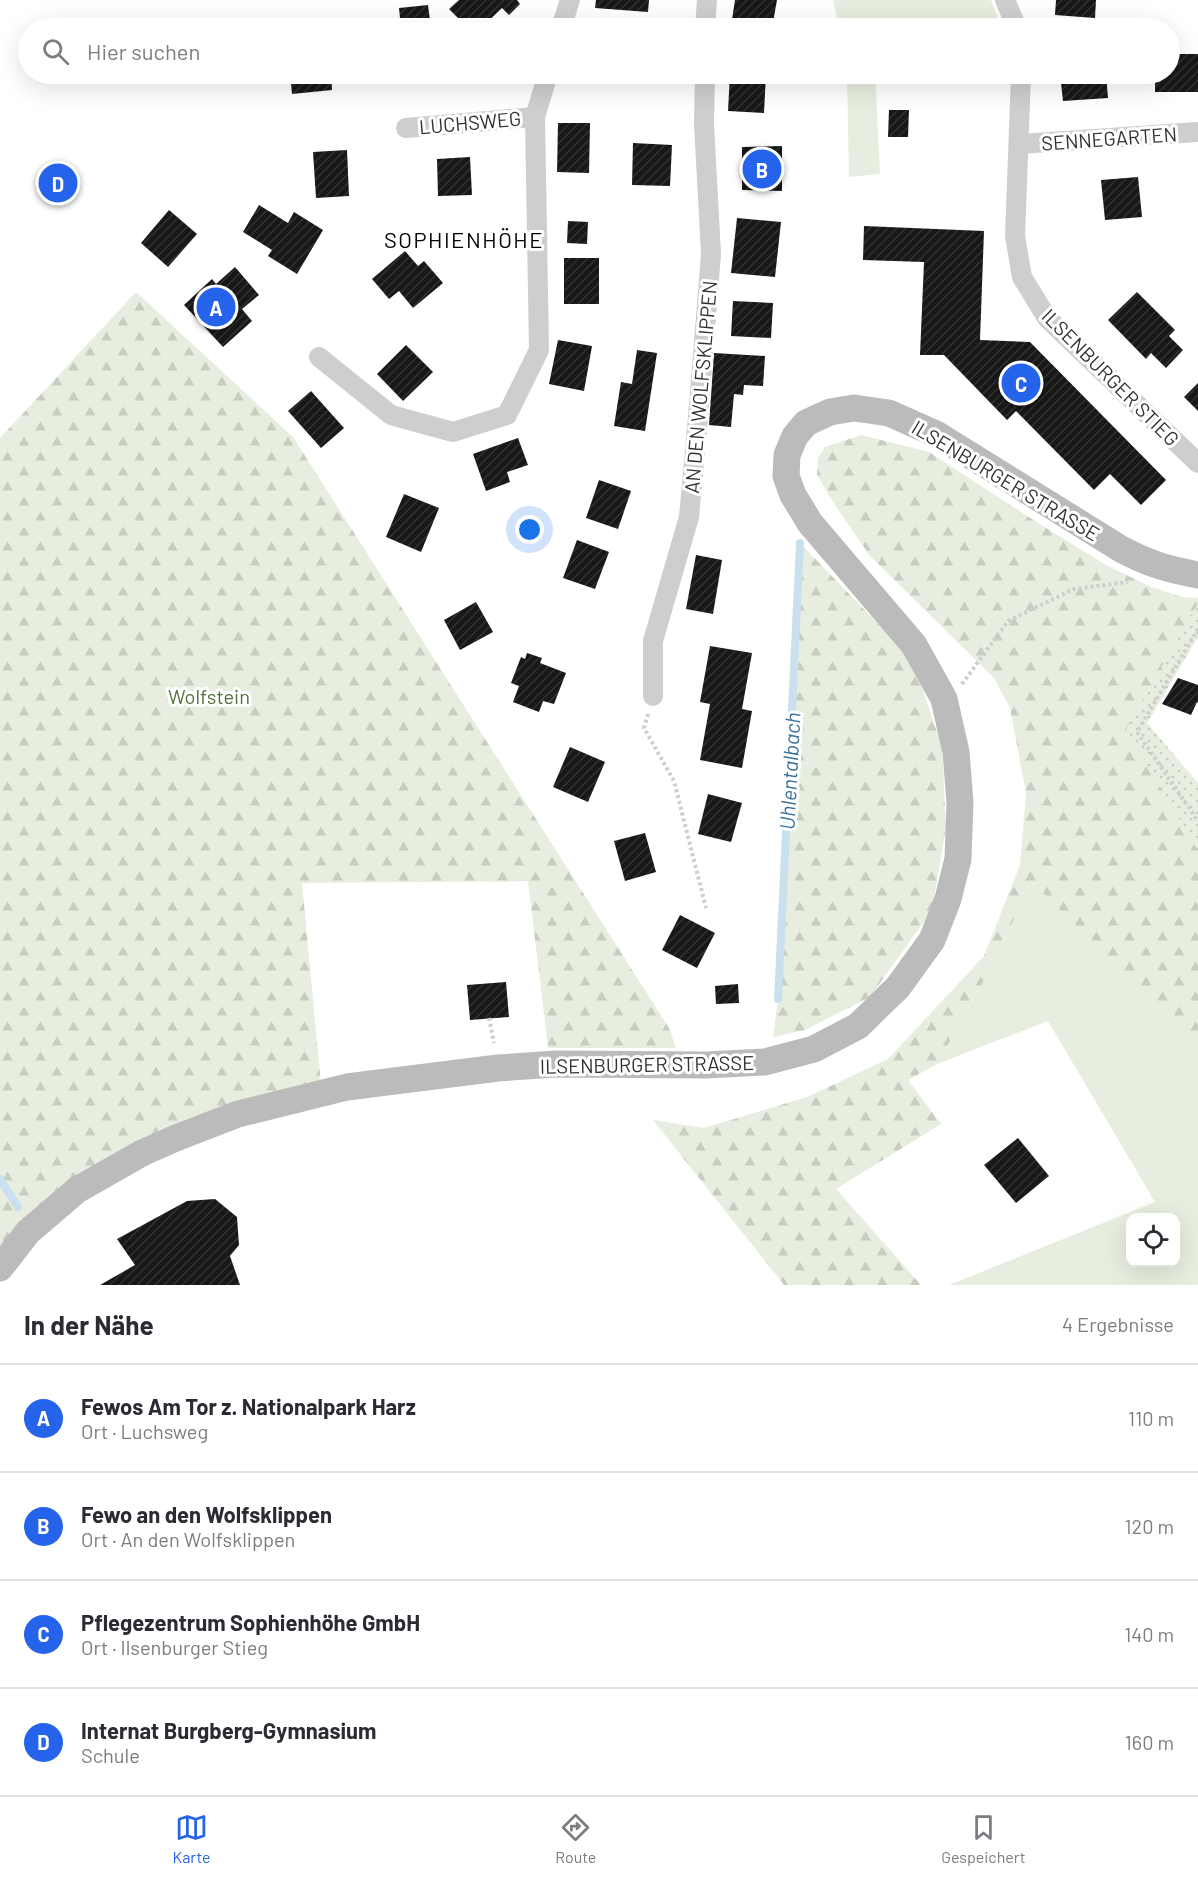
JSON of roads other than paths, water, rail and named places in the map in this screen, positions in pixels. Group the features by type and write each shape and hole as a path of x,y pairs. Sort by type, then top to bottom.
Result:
{"main road":[{"name":"ILSENBURGER STRASSE","path":"0,1268 28,1232 77,1190 142,1153 238,1114 347,1087 498,1068 556,1064 706,1065 765,1062 814,1048 858,1026 898,987 932,940 958,859 960,802 956,752 944,699 914,645 810,523 793,495 786,476 787,455 795,436 806,423 830,412 854,408 890,413 936,434 1121,549 1146,562 1175,571 1198,574"}],"street":[{"path":"564,18 570,0"},
{"path":"706,18 707,0"},
{"path":"1005,0 1013,18"},
{"name":"LUCHSWEG","path":"319,357 391,415 453,432 507,415 539,350 535,117 545,84"},
{"name":"AN DEN WOLFSKLIPPEN","path":"653,696 653,641 689,517 698,417 711,254 705,84"},
{"name":"ILSENBURGER STIEG","path":"1022,84 1015,236 1022,277 1047,318 1198,464"},
{"name":"LUCHSWEG","path":"406,128 535,117"},
{"name":"SENNEGARTEN","path":"1020,144 1198,132"}],"waterway":[{"name":"Uhlentalbach","path":"778,999 800,543"},
{"path":"0,1179 18,1207"}],"place":[{"name":"Fewo an den Wolfsklippen","path":"762,169"},
{"name":"Internat Burgberg-Gymnasium","path":"58,183"},
{"name":"Fewos Am Tor z. Nationalpark Harz","path":"216,307"},
{"name":"Pflegezentrum Sophienhöhe GmbH","path":"1021,383"}],"district":[{"name":"SOPHIENHÖHE","path":"464,239"}],"park label":[{"name":"Wolfstein","path":"209,696"}]}
